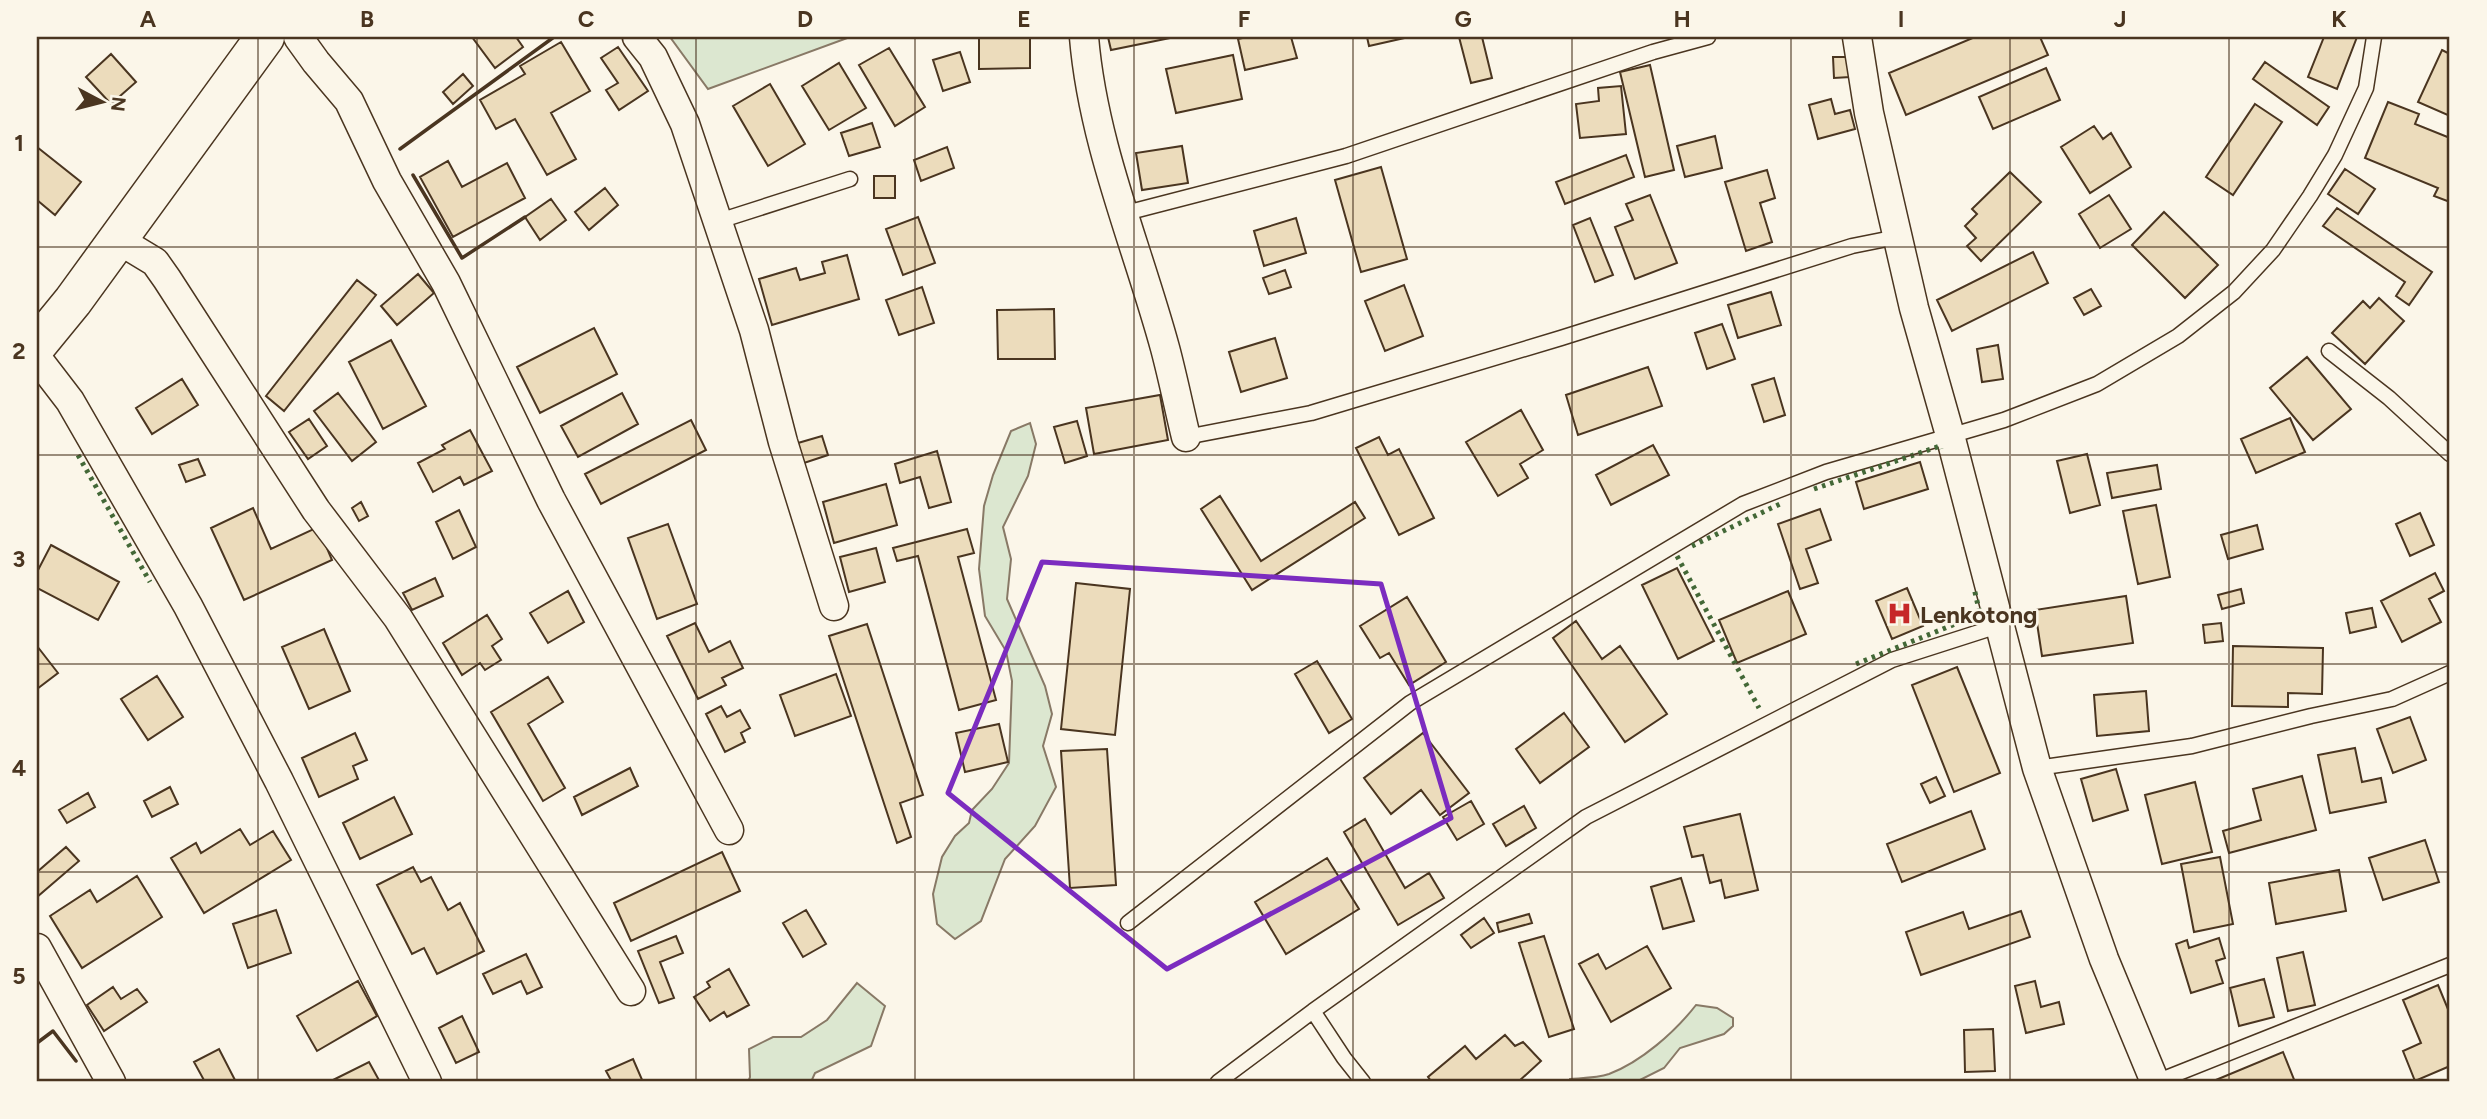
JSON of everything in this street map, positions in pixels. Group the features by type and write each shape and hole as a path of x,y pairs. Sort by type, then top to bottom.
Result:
{"main road":[{"path":"37,345 73,301 265,37"}],"street":[{"path":"298,37 349,101 387,181 446,284 551,500 729,830"},
{"path":"637,37 653,57 685,124 719,221 754,330 783,442 834,606"},
{"path":"1084,37 1088,80 1122,214 1164,347 1186,437"},
{"path":"1857,37 1869,113 1914,308 2037,768 2104,959 2155,1082"},
{"path":"117,239 155,262 167,279 316,510 398,618 631,991"},
{"path":"37,358 70,401 188,606 279,781 427,1082"},
{"path":"37,947 111,1082"}],"lane":[{"path":"1122,214 1346,156 1653,52 1708,37"},
{"path":"1128,923 1410,703 1743,504 1826,472 2004,420 2097,384 2178,336 2234,292 2273,250 2335,155 2366,88 2374,37"},
{"path":"719,221 850,179"},
{"path":"1186,437 1311,413 1852,246 1898,237"},
{"path":"2329,351 2389,398 2450,454"},
{"path":"1219,1082 1586,817 1892,660 1998,626"},
{"path":"2037,768 2192,746 2392,699 2450,673"},
{"path":"2155,1082 2450,965"},
{"path":"1314,1011 1343,1058 1363,1082"}],"highlighted area":[{"path":"1042,562 1381,584 1451,818 1167,969 948,793"}],"green space":[{"path":"670,37 850,37 708,89"},
{"path":"1030,423 1036,444 1028,476 1003,527 1011,559 1007,599 1045,686 1052,714 1043,746 1056,787 1035,826 1005,859 981,921 955,939 937,924 933,894 942,857 955,836 969,823 972,810 992,789 1009,763 1012,681 1006,651 985,616 979,569 984,506 1011,431"},
{"path":"857,983 885,1006 871,1046 815,1073 811,1082 748,1082 749,1049 773,1037 801,1037 827,1020"},
{"path":"1696,1005 1717,1008 1733,1018 1733,1026 1724,1034 1680,1048 1664,1068 1636,1082 1569,1082 1570,1079 1609,1074 1633,1062 1668,1036"}],"building":[{"path":"472,37 516,37 523,47 495,68"},
{"path":"979,37 1030,37 1030,68 979,69"},
{"path":"1108,37 1175,37 1111,50"},
{"path":"1291,37 1297,58 1245,70 1238,39"},
{"path":"1367,37 1409,37 1369,46"},
{"path":"1459,37 1482,37 1492,78 1471,83"},
{"path":"1975,37 2040,37 2048,55 1906,115 1889,73"},
{"path":"2324,37 2357,37 2337,89 2308,77"},
{"path":"561,42 590,91 551,113 576,159 547,175 515,119 496,129 480,100 525,74 520,66"},
{"path":"618,47 648,91 619,110 606,90 618,83 601,58"},
{"path":"889,48 925,107 895,126 859,65"},
{"path":"2442,50 2450,54 2450,116 2418,102"},
{"path":"960,52 970,82 943,91 933,60"},
{"path":"111,54 136,82 111,104 86,77"},
{"path":"1233,55 1242,99 1176,113 1166,69"},
{"path":"1833,57 1849,57 1850,77 1834,78"},
{"path":"2265,62 2329,107 2317,125 2253,79"},
{"path":"839,63 866,108 829,130 802,86"},
{"path":"1650,65 1674,170 1645,177 1620,72"},
{"path":"2046,68 2060,100 1993,129 1979,97"},
{"path":"463,74 473,86 453,104 443,92"},
{"path":"770,84 805,144 768,166 733,106"},
{"path":"1621,86 1626,134 1580,138 1576,104 1599,101 1598,88"},
{"path":"1831,99 1835,114 1850,110 1855,129 1818,139 1809,105"},
{"path":"2388,102 2419,114 2415,124 2450,138 2450,202 2434,196 2438,188 2365,158"},
{"path":"2255,104 2282,122 2233,195 2206,177"},
{"path":"872,123 880,147 849,156 841,133"},
{"path":"2094,126 2103,139 2111,133 2131,167 2090,193 2061,147"},
{"path":"1715,136 1722,168 1685,177 1677,146"},
{"path":"1182,146 1188,183 1142,190 1136,153"},
{"path":"37,147 81,182 55,215 37,200"},
{"path":"947,147 954,168 921,181 914,160"},
{"path":"1626,155 1634,177 1565,204 1556,182"},
{"path":"448,161 462,187 507,163 525,198 453,237 420,177"},
{"path":"1381,167 1407,259 1361,272 1335,180"},
{"path":"2345,169 2375,189 2358,214 2328,194"},
{"path":"1767,170 1775,198 1760,203 1772,242 1746,251 1725,182"},
{"path":"2010,172 2041,202 1981,261 1967,246 1976,238 1965,226 1977,214 1972,209"},
{"path":"874,176 895,176 895,198 874,198"},
{"path":"605,188 618,205 589,230 575,212"},
{"path":"1650,195 1677,263 1635,279 1615,227 1633,220 1626,204"},
{"path":"2109,195 2131,229 2100,248 2079,214"},
{"path":"551,199 566,220 540,240 525,217"},
{"path":"2337,208 2432,272 2409,305 2396,296 2405,282 2323,226"},
{"path":"2164,212 2218,265 2185,298 2132,245"},
{"path":"918,217 935,263 903,275 886,229"},
{"path":"1296,218 1306,253 1264,266 1254,231"},
{"path":"1590,218 1613,275 1595,282 1573,225"},
{"path":"2033,252 2048,283 1952,331 1937,300"},
{"path":"847,255 859,299 772,325 759,279 796,268 800,280 825,273 822,262"},
{"path":"1285,270 1291,287 1269,294 1263,278"},
{"path":"418,274 434,293 397,325 381,306"},
{"path":"357,280 376,295 284,411 266,396"},
{"path":"1404,285 1423,336 1385,351 1365,301"},
{"path":"922,287 934,323 899,335 886,300"},
{"path":"2091,289 2101,306 2084,315 2074,298"},
{"path":"1771,292 1781,325 1738,338 1728,305"},
{"path":"2379,298 2404,321 2365,364 2332,333 2363,301 2370,308"},
{"path":"1054,309 1055,359 998,359 997,310"},
{"path":"1722,324 1735,359 1707,369 1695,333"},
{"path":"594,328 617,374 540,413 517,367"},
{"path":"1275,338 1287,378 1241,392 1229,352"},
{"path":"391,340 426,406 383,429 349,362"},
{"path":"1998,345 2003,379 1982,382 1977,349"},
{"path":"2307,357 2351,409 2313,440 2270,388"},
{"path":"1648,367 1662,406 1578,435 1566,395"},
{"path":"1774,378 1785,415 1764,422 1752,385"},
{"path":"182,379 198,405 152,434 136,408"},
{"path":"338,393 376,442 352,461 314,411"},
{"path":"622,393 638,424 578,457 561,426"},
{"path":"1160,395 1168,440 1094,454 1086,408"},
{"path":"1521,410 1543,450 1520,464 1528,478 1498,496 1466,442"},
{"path":"2290,418 2305,452 2256,473 2241,439"},
{"path":"309,419 327,446 308,459 289,432"},
{"path":"691,420 706,450 601,504 585,474"},
{"path":"1077,421 1087,456 1065,463 1054,427"},
{"path":"470,430 492,471 464,485 460,477 433,492 418,463 445,449 442,445"},
{"path":"822,436 828,455 804,463 798,443"},
{"path":"1379,437 1388,455 1399,449 1434,518 1399,535 1356,448"},
{"path":"1653,445 1669,475 1611,505 1596,475"},
{"path":"937,451 951,502 929,508 920,477 900,483 895,464"},
{"path":"2087,454 2100,505 2070,513 2057,461"},
{"path":"198,459 205,475 186,482 179,465"},
{"path":"1920,462 1928,489 1864,509 1856,482"},
{"path":"2157,465 2161,489 2112,498 2107,473"},
{"path":"886,484 897,525 834,543 823,502"},
{"path":"1220,496 1261,561 1355,502 1365,518 1252,590 1201,509"},
{"path":"361,502 368,516 359,521 352,508"},
{"path":"2156,505 2170,577 2138,584 2123,511"},
{"path":"253,508 271,549 318,527 332,560 244,600 211,528"},
{"path":"1820,509 1831,540 1806,549 1818,583 1800,589 1778,524"},
{"path":"459,510 476,547 453,559 436,522"},
{"path":"2420,513 2434,545 2410,556 2396,524"},
{"path":"668,524 697,604 657,619 628,538"},
{"path":"2257,525 2263,549 2228,559 2221,535"},
{"path":"967,529 974,553 958,557 996,700 959,710 918,556 897,561 893,548"},
{"path":"51,545 119,582 98,620 37,588 37,572"},
{"path":"876,548 885,582 849,592 840,557"},
{"path":"1677,568 1714,641 1678,659 1642,585"},
{"path":"2435,573 2444,591 2429,599 2441,622 2402,642 2381,601"},
{"path":"435,578 443,596 412,610 403,593"},
{"path":"1076,583 1130,589 1115,735 1061,729"},
{"name":"Lenkotong","path":"1907,588 1923,626 1892,639 1876,601"},
{"path":"2241,589 2244,603 2222,609 2218,595"},
{"path":"568,591 584,622 548,643 530,613"},
{"path":"1788,591 1806,634 1737,663 1719,620"},
{"path":"2126,596 2133,643 2042,656 2035,610"},
{"path":"1407,597 1446,662 1409,685 1389,653 1380,658 1360,626"},
{"path":"2372,608 2376,627 2350,633 2346,613"},
{"path":"487,615 502,639 492,646 501,660 485,670 480,663 462,675 443,643"},
{"path":"1576,621 1602,659 1620,646 1667,714 1625,742 1553,638"},
{"path":"695,623 709,652 730,641 743,668 722,678 726,685 698,699 667,636"},
{"path":"2221,623 2223,641 2205,643 2203,625"},
{"path":"867,624 923,795 900,803 911,837 897,843 829,636"},
{"path":"324,629 350,691 309,709 282,647"},
{"path":"37,646 58,673 37,689"},
{"path":"2233,646 2323,648 2322,694 2288,693 2288,707 2232,706"},
{"path":"1317,661 1352,719 1329,733 1295,674"},
{"path":"1957,667 2000,773 1954,792 1912,685"},
{"path":"836,674 851,716 795,736 780,695"},
{"path":"157,676 183,717 148,740 121,699"},
{"path":"548,677 563,702 528,724 565,788 543,801 491,712"},
{"path":"2146,691 2149,731 2097,736 2094,695"},
{"path":"721,706 727,717 740,710 750,728 741,733 745,742 725,752 706,714"},
{"path":"1564,713 1589,747 1540,783 1516,749"},
{"path":"2410,717 2426,760 2393,773 2377,729"},
{"path":"999,724 1008,762 965,772 956,733"},
{"path":"355,733 367,760 353,766 358,779 319,797 302,758"},
{"path":"1423,733 1469,793 1440,815 1421,790 1391,814 1364,778"},
{"path":"2355,748 2362,782 2381,778 2386,802 2330,813 2318,755"},
{"path":"1107,749 1116,885 1070,888 1061,751"},
{"path":"630,768 638,786 582,815 574,797"},
{"path":"2116,769 2128,810 2093,821 2081,779"},
{"path":"2302,776 2316,830 2229,853 2223,831 2261,820 2253,789"},
{"path":"1936,777 1945,796 1930,803 1921,784"},
{"path":"2195,782 2212,852 2162,864 2145,795"},
{"path":"170,787 178,804 152,817 144,801"},
{"path":"88,793 95,807 67,823 59,810"},
{"path":"394,797 412,834 360,859 343,823"},
{"path":"1471,801 1484,824 1457,840 1443,817"},
{"path":"1524,806 1536,828 1506,846 1493,824"},
{"path":"1971,811 1985,849 1902,882 1887,844"},
{"path":"1740,814 1758,890 1725,898 1721,880 1710,883 1703,855 1692,857 1684,827"},
{"path":"1365,819 1405,888 1429,873 1444,898 1398,925 1344,832"},
{"path":"240,829 250,845 273,831 291,860 204,913 171,858 196,843 201,853"},
{"path":"2425,840 2439,882 2383,900 2369,858"},
{"path":"66,847 79,861 37,897 37,872"},
{"path":"722,852 740,891 631,941 614,903"},
{"path":"2220,857 2233,924 2194,932 2181,864"},
{"path":"1327,858 1359,909 1286,954 1255,902"},
{"path":"413,867 421,882 431,877 448,910 460,903 484,951 437,974 424,948 412,954 377,885"},
{"path":"2339,870 2346,911 2276,924 2269,883"},
{"path":"137,876 162,917 82,968 50,916 90,890 97,902"},
{"path":"1681,878 1694,921 1663,929 1651,887"},
{"path":"276,910 291,953 248,968 233,924"},
{"path":"806,910 826,944 803,957 783,923"},
{"path":"2021,911 2030,937 1921,975 1906,932 1963,912 1969,929"},
{"path":"1529,914 1532,923 1499,932 1497,923"},
{"path":"1484,918 1494,933 1471,948 1461,935"},
{"path":"676,936 683,953 660,962 674,998 659,1003 638,951"},
{"path":"1544,936 1574,1029 1549,1037 1519,943"},
{"path":"2219,938 2225,958 2216,961 2223,983 2191,993 2176,944 2187,940 2189,948"},
{"path":"1647,946 1671,988 1611,1022 1579,964 1598,954 1606,969"},
{"path":"2303,952 2315,1005 2288,1011 2277,958"},
{"path":"526,954 542,987 527,994 521,981 493,994 483,974"},
{"path":"729,969 749,1005 727,1017 724,1012 710,1021 694,997 710,987 707,982"},
{"path":"2264,979 2274,1017 2239,1026 2230,988"},
{"path":"358,981 377,1016 317,1051 297,1016"},
{"path":"2035,981 2041,1007 2059,1002 2064,1024 2026,1033 2015,986"},
{"path":"2438,985 2450,1014 2450,1066 2415,1081 2403,1051 2421,1043 2403,1000"},
{"path":"113,987 121,999 137,989 147,1002 104,1031 87,1005"},
{"path":"462,1016 479,1052 456,1063 439,1028"},
{"path":"1993,1029 1995,1071 1965,1072 1964,1030"},
{"path":"1505,1035 1515,1046 1523,1042 1541,1061 1518,1082 1432,1082 1428,1077 1465,1046 1476,1059"},
{"path":"219,1049 236,1082 205,1082 194,1062"},
{"path":"2283,1052 2295,1082 2211,1082"},
{"path":"633,1059 643,1082 612,1082 606,1071"},
{"path":"369,1062 380,1082 329,1082"}],"hedge":[{"path":"1814,489 1940,446 1941,449"},
{"path":"78,455 150,582"},
{"path":"1692,546 1782,503"},
{"path":"1677,556 1759,708"},
{"path":"1856,664 1980,614 1974,588"}],"wall":[{"path":"400,149 554,37"},
{"path":"413,175 462,258 525,217"},
{"path":"37,1043 53,1031 76,1061"}],"place":[{"name":"Lenkotong","path":"1900,614"}]}
